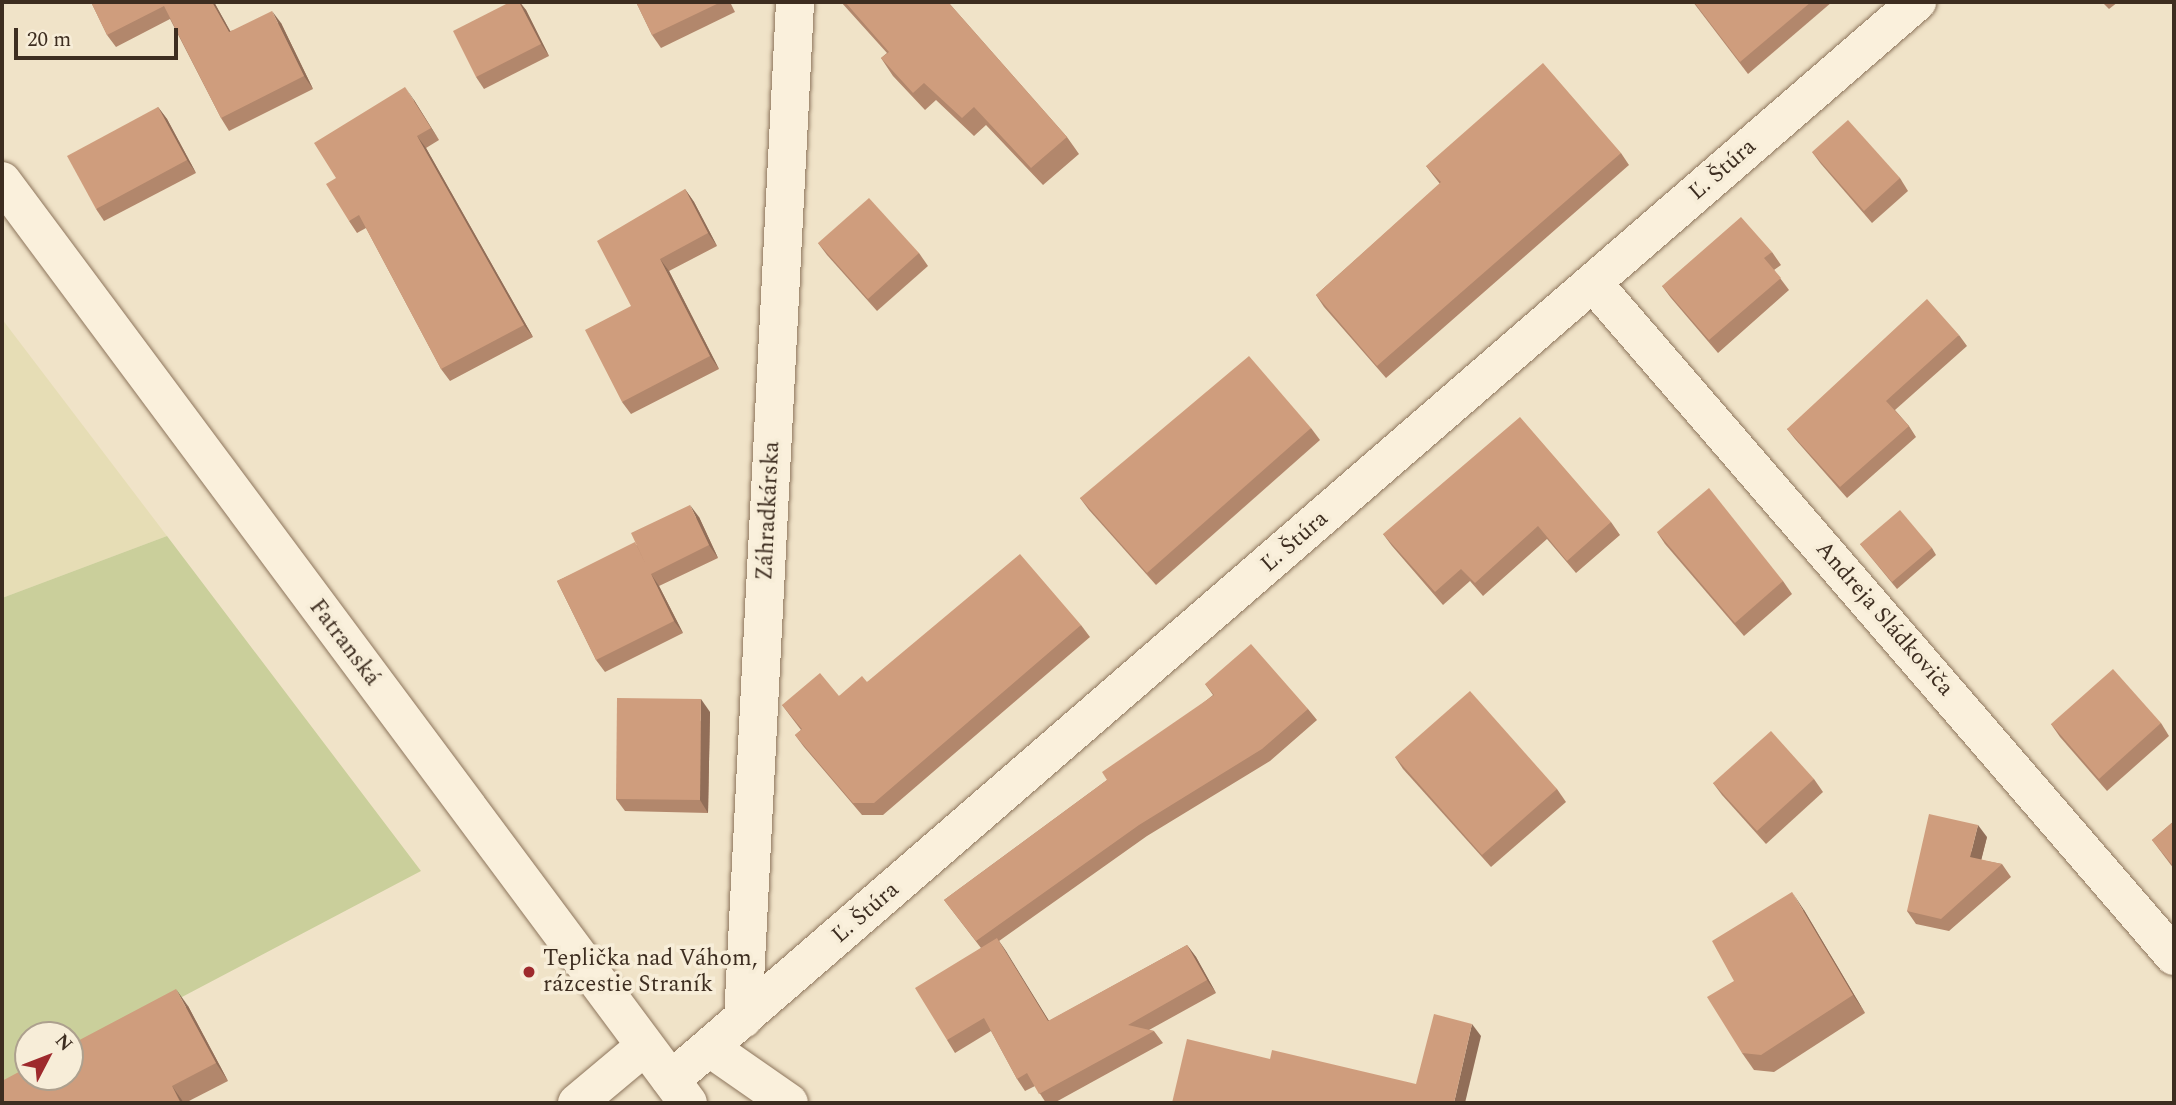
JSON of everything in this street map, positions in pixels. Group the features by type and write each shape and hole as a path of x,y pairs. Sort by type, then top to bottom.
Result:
{"street":[{"name":"Záhradkárska","path":"743,1019 795,2"},
{"name":"Ľ. Štúra","path":"680,1092 710,1048 1917,2"},
{"name":"Fatranská","path":"2,181 680,1092"},
{"name":"Andreja Sládkoviča","path":"1593,283 2174,956"},
{"path":"577,1103 644,1047"},
{"path":"710,1048 789,1103"}],"shaded area":[{"path":"2,319 167,536 2,598"}],"green space":[{"path":"167,536 421,871 84,1049 84,1021 14,1021 14,1085 2,1092 2,598"}],"building":[{"path":"91,2 212,2 229,32 272,11 304,76 221,118 164,6 107,35"},
{"path":"510,2 519,2 541,44 476,77 453,31"},
{"path":"636,2 721,2 652,35"},
{"path":"845,2 948,2 1067,137 1031,168 974,107 962,118 924,83 913,93 881,58 889,52"},
{"path":"1694,2 1811,2 1740,62"},
{"path":"1543,63 1621,153 1377,366 1316,295 1441,182 1426,166"},
{"path":"405,87 431,128 417,136 524,325 441,369 359,215 349,221 326,184 336,178 314,143"},
{"path":"158,107 187,160 96,209 67,156"},
{"path":"1848,120 1900,178 1864,211 1812,152"},
{"path":"685,189 708,233 660,259 710,356 622,402 585,330 631,306 597,241"},
{"path":"869,198 919,253 868,299 818,243"},
{"path":"1741,217 1772,252 1764,258 1781,278 1709,340 1662,286"},
{"path":"1927,299 1959,335 1886,401 1909,426 1840,487 1787,429"},
{"path":"1249,356 1311,428 1147,573 1080,498"},
{"path":"1520,417 1611,522 1567,561 1538,526 1475,583 1461,569 1435,592 1383,534"},
{"path":"1709,488 1783,581 1735,623 1657,532"},
{"path":"690,505 709,545 651,574 674,621 596,660 557,581 635,542 646,565 631,533"},
{"path":"1900,510 1932,548 1892,582 1860,544"},
{"path":"1020,554 1081,625 874,803 853,803 795,735 802,729 782,705 820,673 839,696 862,676 867,682"},
{"path":"1251,644 1308,709 1262,749 1139,825 976,941 944,900 1107,780 1102,772 1214,695 1205,684"},
{"path":"2113,669 2161,723 2099,779 2051,724"},
{"path":"1470,691 1557,789 1482,855 1395,757"},
{"path":"617,698 701,699 700,800 616,799"},
{"path":"1771,731 1814,779 1757,831 1713,783"},
{"path":"1929,814 1978,825 1970,857 2002,864 1941,919 1907,911"},
{"path":"2174,821 2174,867 2152,840"},
{"path":"1792,892 1853,995 1761,1055 1742,1053 1707,997 1734,981 1712,941"},
{"path":"997,938 1048,1021 1187,945 1207,980 1128,1025 1154,1031 1039,1094 1027,1073 1017,1079 984,1018 947,1040 915,988"},
{"path":"176,989 216,1063 172,1086 180,1102 177,1103 2,1103 2,1081 14,1075 14,1091 84,1091 84,1038"},
{"path":"1434,1014 1472,1024 1454,1103 1172,1103 1187,1039 1270,1059 1272,1050 1416,1084"}],"place":[{"name":"Teplička nad Váhom, rázcestie Straník","path":"529,972"}]}
